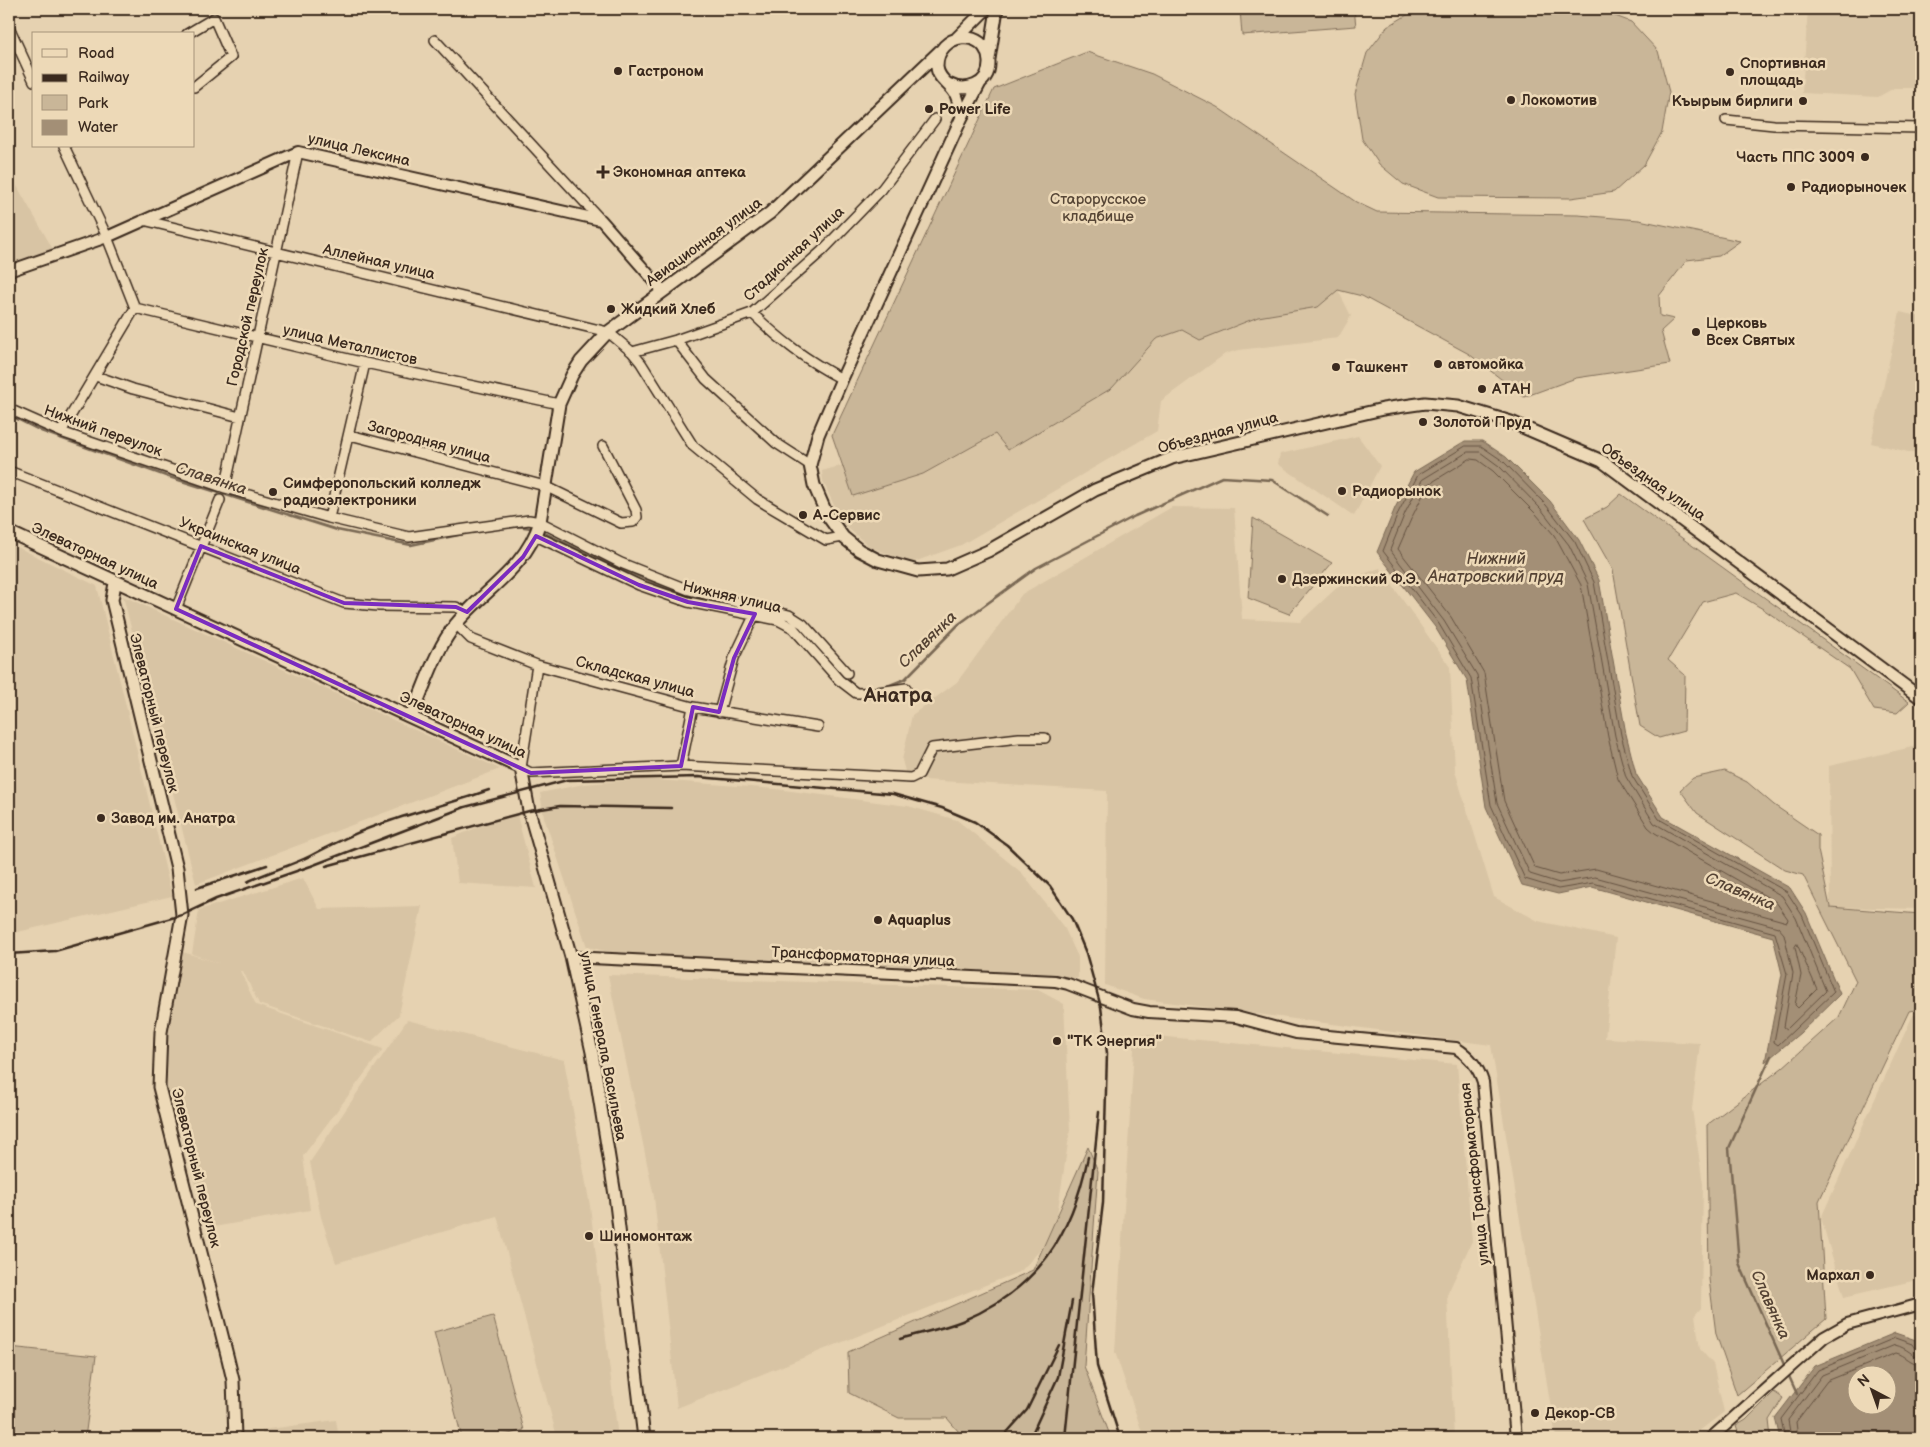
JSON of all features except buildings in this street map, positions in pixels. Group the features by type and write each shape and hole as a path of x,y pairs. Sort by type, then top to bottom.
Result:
{"main road":[{"path":"962,117 957,96 945,82 937,67 940,51 945,45 957,38 986,9"},
{"path":"810,466 818,435 842,379 962,117 988,70 997,9"},
{"path":"957,38 966,36 979,42 988,53 989,59"},
{"name":"Авиационная улица","path":"411,717 444,640 467,612 491,591 524,557 536,536 540,522 559,404 572,375 581,361 608,332 770,213 940,51"},
{"path":"915,76 927,75 963,89 980,83"},
{"name":"Объездная улица","path":"810,466 820,501 843,537 859,550 878,560 918,571 947,569 988,551 1095,490 1172,458 1383,409 1425,403 1458,406 1511,422 1602,461 1921,698"},
{"name":"Элеваторная улица","path":"9,532 115,583 176,609 521,768"},
{"name":"Элеваторный переулок","path":"115,583 112,600 177,868 181,898 182,915 162,1032 159,1087 233,1380 235,1438"},
{"name":"улица Генерала Васильева","path":"521,768 529,811 571,957 592,1052 615,1195 644,1438"}],"street":[{"path":"190,32 214,18 231,57 195,86"},
{"path":"9,28 32,77"},
{"path":"435,40 664,291"},
{"name":"Стадионная улица","path":"632,352 676,340 752,313 822,251 882,188 935,118"},
{"path":"1726,120 1774,125 1921,128"},
{"path":"61,432 135,308 107,238 65,148"},
{"name":"улица Лексина","path":"9,271 107,238 143,220 298,152 601,220"},
{"name":"Городской переулок","path":"225,488 256,338 278,252 298,152"},
{"name":"Аллейная улица","path":"143,220 608,332"},
{"name":"улица Металлистов","path":"135,308 365,363 559,404"},
{"path":"752,313 780,340 808,362 842,379"},
{"path":"608,332 632,352 693,446 757,499 826,540 843,537"},
{"path":"676,340 706,378 776,442 810,466"},
{"name":"Загородняя улица","path":"365,363 350,435 545,486 621,523 633,522 637,517 636,510 603,446"},
{"path":"96,376 133,389 240,417"},
{"name":"Нижний переулок","path":"9,409 61,432 225,488 330,518 409,537 529,520 540,522"},
{"path":"330,518 350,435"},
{"name":"Украинская улица","path":"9,471 344,602 378,606 456,607 467,612"},
{"path":"176,609 220,500"},
{"name":"Нижняя улица","path":"540,522 621,563 689,590 789,615 803,624 847,673"},
{"name":"Нижняя улица","path":"536,536 639,585 688,602 778,620 794,628 839,680 856,693 906,688"},
{"path":"718,712 734,658 755,614"},
{"name":"Складская улица","path":"456,624 471,639 538,664 693,707 818,727"},
{"name":"улица Генерала Васильева","path":"521,768 538,664"},
{"path":"682,766 693,707"},
{"name":"Элеваторная улица","path":"521,768 531,773 682,766 911,778 919,774 932,748 1019,738 1045,738"},
{"name":"Трансформаторная улица","path":"571,957 1055,982 1068,984 1133,1009 1149,1012"},
{"name":"улица Трансформаторная","path":"1149,1012 1240,1018 1296,1033 1456,1048 1466,1054 1479,1071 1482,1082 1516,1438"},
{"path":"1711,1438 1807,1350 1824,1337 1847,1324 1921,1304"}],"highlighted area":[{"path":"536,536 639,585 688,602 755,614 734,658 719,712 693,707 681,766 531,773 176,609 201,546 344,603 456,607 467,612 523,557"}],"shaded area":[{"path":"1808,9 1921,9 1921,88 1894,88 1878,97 1802,93"},
{"path":"9,172 54,251 9,265"},
{"path":"1338,290 1351,316 1338,338 1239,350 1225,354 1161,401 1157,431 961,545 911,563 870,547 842,523 823,481 822,471 843,465 853,496 923,474 995,434 1007,450 1112,388 1156,339 1182,330 1200,340 1258,317 1318,307"},
{"path":"1900,312 1921,317 1921,455 1871,443"},
{"name":"Радиорынок","path":"1358,436 1380,466 1354,516 1278,464 1280,454"},
{"path":"1172,507 1234,508 1242,619 1300,622 1344,581 1380,568 1450,667 1455,771 1494,897 1538,921 1616,938 1605,1038 1700,1043 1692,1109 1703,1184 1701,1308 1695,1315 1700,1349 1713,1364 1724,1412 1690,1438 1556,1438 1491,1045 1144,999 1105,985 1107,791 907,779 902,760 912,715 957,682 1022,594"},
{"path":"9,543 97,586 172,896 9,934"},
{"path":"123,596 500,769 196,884"},
{"path":"1921,745 1921,909 1830,907 1829,766"},
{"path":"645,779 776,789 908,806 957,820 1022,873 1065,929 1078,957 1078,978 705,959 615,953 587,947 544,817 540,793 584,784"},
{"path":"517,815 536,888 458,883 452,838 483,825"},
{"path":"303,878 319,909 422,906 399,1015 371,1042 259,1004 243,971 240,971 256,1005 383,1049 303,1156 310,1210 208,1228 167,1086 168,1035 183,952 218,963 192,954 199,910"},
{"path":"608,975 1038,990 1064,1004 1070,1130 1054,1235 1021,1271 677,1408 654,1197"},
{"path":"1913,1015 1921,1015 1921,1279 1844,1297 1821,1218"},
{"path":"407,1020 564,1060 590,1206 618,1438 534,1438 556,1433 497,1216 336,1263 321,1217 310,1162"},
{"path":"1135,1034 1457,1064 1472,1241 1447,1295 1454,1438 1144,1438 1115,1352"},
{"path":"336,1420 339,1438 262,1438 262,1430"}],"green space":[{"path":"1240,9 1354,9 1356,26 1242,35"},
{"name":"Локомотив","path":"1423,9 1597,9 1631,22 1658,51 1669,92 1662,132 1644,165 1614,192 1571,198 1438,197 1403,184 1379,164 1362,139 1355,94 1367,53 1387,27 1412,12"},
{"name":"Старорусское кладбище","path":"1087,52 1152,74 1217,107 1356,202 1377,212 1578,215 1639,220 1740,241 1719,256 1687,260 1659,296 1660,316 1674,319 1661,331 1670,364 1576,378 1524,397 1469,354 1362,296 1338,290 1318,307 1258,317 1200,340 1182,330 1156,339 1112,388 1008,450 995,434 923,474 853,496 832,435 994,89"},
{"path":"1621,494 1909,702 1897,713 1874,710 1850,669 1763,609 1736,593 1703,602 1668,660 1685,675 1684,731 1659,738 1640,726 1613,570 1584,519 1607,507"},
{"path":"1253,518 1332,563 1289,614 1248,598"},
{"path":"1725,771 1747,782 1774,805 1818,835 1818,850 1830,907 1921,914 1921,1009 1909,1011 1819,1201 1826,1319 1737,1395 1716,1334 1709,1279 1707,1125 1782,1068 1839,1017 1856,981 1803,875 1785,870 1697,813 1680,790 1693,778"},
{"path":"1088,1147 1098,1171 1084,1366 1111,1438 964,1438 947,1418 899,1418 849,1393 848,1352 1033,1270"},
{"path":"493,1316 524,1430 494,1438 462,1438 434,1332"},
{"path":"9,1347 96,1356 85,1438 9,1438"},
{"path":"1774,1392 1783,1398 1769,1420 1771,1438 1740,1438 1736,1426 1746,1420"}],"water":[{"name":"Нижний Анатровский пруд","path":"1465,441 1482,441 1506,457 1550,501 1579,540 1599,580 1626,734 1636,774 1663,817 1790,888 1806,913 1840,994 1800,1033 1765,1062 1782,974 1773,937 1592,887 1558,894 1522,885 1486,807 1467,680 1435,627 1377,552 1395,508 1414,472"},
{"path":"1895,1333 1916,1340 1921,1350 1921,1438 1780,1438 1775,1418 1815,1366"}],"waterway":[{"name":"Славянка","path":"9,415 41,431 166,476 337,530 411,545 463,534"},
{"name":"Славянка","path":"885,687 905,679 959,624 1036,568 1135,516 1222,477 1272,480 1328,516"},
{"name":"Славянка","path":"517,526 531,528"},
{"name":"Славянка","path":"543,532 613,566 689,597 723,603"},
{"name":"Славянка","path":"796,626 802,630 839,673 857,688 879,688"},
{"name":"Славянка","path":"1771,1056 1729,1148 1739,1263 1786,1369"},
{"name":"Славянка","path":"1788,1374 1797,1394"}],"railway":[{"path":"9,954 55,951 182,915 216,899 311,866 465,807 567,780 698,777 893,794 942,808 975,822 1007,845 1050,886 1072,919 1086,953 1101,1007 1107,1053 1103,1203 1092,1293 1097,1366 1120,1438"},
{"path":"247,882 302,860 367,829 489,790"},
{"path":"326,866 529,811 560,806 671,808"},
{"path":"197,888 267,865"},
{"path":"1065,1438 1099,1112"},
{"path":"900,1339 962,1321 989,1308 1012,1293 1031,1276 1048,1256 1061,1235 1072,1211 1088,1157"},
{"path":"1030,1438 1058,1377 1072,1301"},
{"path":"1002,1438 1027,1410 1059,1345"}],"place":[{"name":"Гастроном","path":"618,71"},
{"name":"Спортивная площадь","path":"1730,72"},
{"name":"Локомотив","path":"1511,100"},
{"name":"Къырым бирлиги","path":"1803,101"},
{"name":"Power Life","path":"929,109"},
{"name":"Часть ППС 3009","path":"1865,157"},
{"name":"Экономная аптека","path":"603,172"},
{"name":"Радиорыночек","path":"1791,187"},
{"name":"Жидкий Хлеб","path":"611,309"},
{"name":"Церковь Всех Святых","path":"1696,332"},
{"name":"автомойка","path":"1438,364"},
{"name":"Ташкент","path":"1336,367"},
{"name":"АТАН","path":"1482,389"},
{"name":"Золотой Пруд","path":"1423,422"},
{"name":"Радиорынок","path":"1342,491"},
{"name":"Симферопольский колледж радиоэлектроники","path":"273,492"},
{"name":"А-Сервис","path":"803,515"},
{"name":"Дзержинский Ф.Э.","path":"1282,579"},
{"name":"Завод им. Анатра","path":"101,818"},
{"name":"Aquaplus","path":"878,920"},
{"name":"\"ТК Энергия\"","path":"1057,1041"},
{"name":"Шиномонтаж","path":"589,1236"},
{"name":"Мархал","path":"1870,1275"},
{"name":"Декор-СВ","path":"1535,1413"}],"district":[{"name":"Анатра","path":"898,696"}]}
